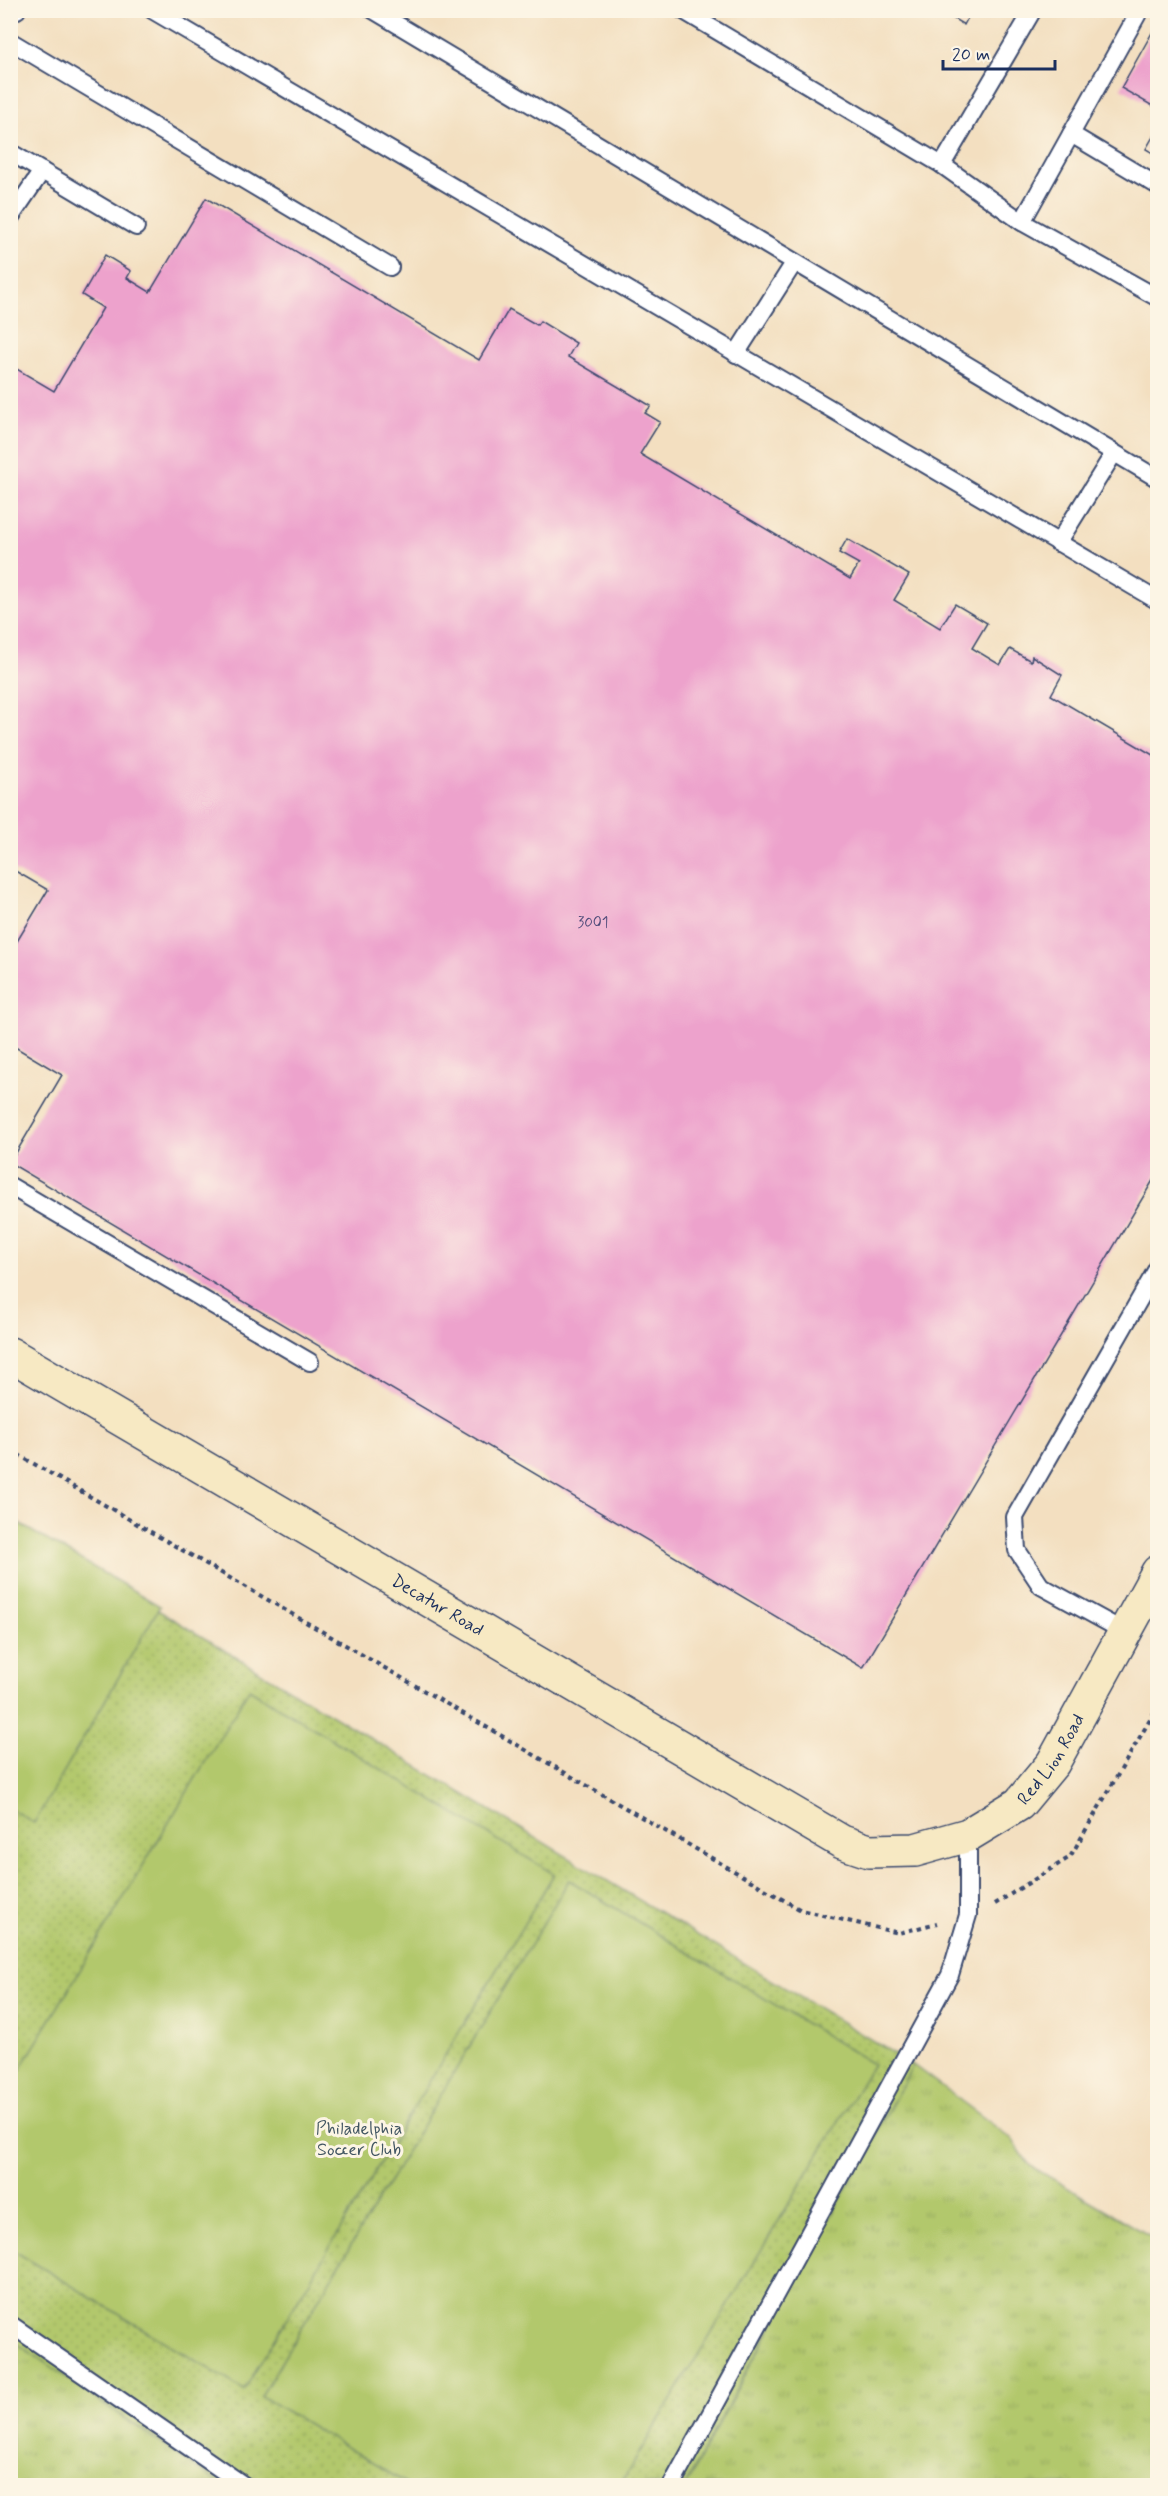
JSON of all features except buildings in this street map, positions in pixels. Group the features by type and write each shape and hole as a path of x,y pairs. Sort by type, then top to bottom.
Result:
{"street":[{"name":"Decatur Road","path":"10,1354 842,1842 869,1851"},
{"name":"Red Lion Road","path":"869,1851 915,1850 968,1835 1018,1804 1053,1764 1158,1572"}],"lane":[{"path":"10,13 17,10"},
{"path":"152,10 1158,601"},
{"path":"373,10 1158,479"},
{"path":"682,10 942,165 1022,222 1158,298"},
{"path":"942,165 1033,10"},
{"path":"1022,222 1140,10"},
{"path":"10,41 390,267"},
{"path":"1071,134 1158,186"},
{"path":"10,152 136,227"},
{"path":"10,218 42,171"},
{"path":"736,354 794,263"},
{"path":"1058,543 1114,453"},
{"path":"10,1186 310,1362"},
{"path":"1125,1632 1041,1586 1017,1550 1015,1517 1158,1267"},
{"path":"671,2486 950,1975 968,1915 968,1835"},
{"path":"10,2324 244,2486"}],"green space":[{"path":"11,1519 160,1606 34,1823 11,1809"},
{"name":"Philadelphia Soccer Club","path":"10,1521 913,2065 685,2485 222,2485 11,2339"},
{"path":"249,1689 554,1874 244,2390 11,2249 11,2085"},
{"path":"569,1880 873,2064 620,2485 409,2485 261,2396"},
{"path":"913,2065 1012,2139 1029,2165 1157,2240 1157,2485 685,2486"},
{"path":"11,2339 221,2485 11,2485"}]}
